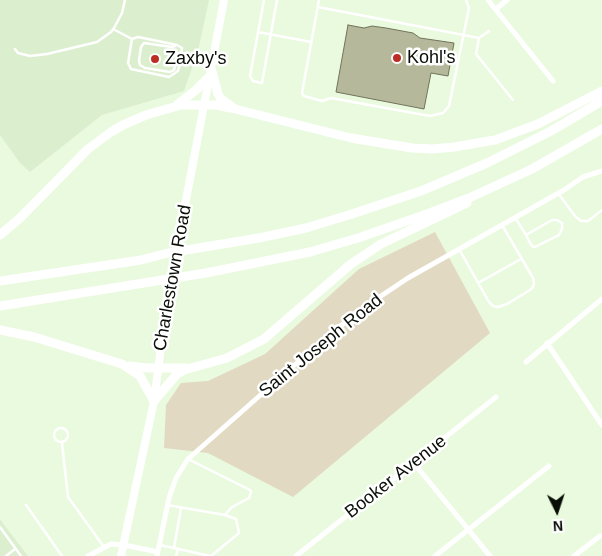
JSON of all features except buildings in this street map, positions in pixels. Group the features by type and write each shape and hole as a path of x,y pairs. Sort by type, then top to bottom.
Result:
{"highway":[{"path":"175,106 187,98 210,72 221,99 235,109"},
{"path":"0,235 105,136 134,119 175,106 217,105 369,142 432,149 481,142 515,133 538,124 602,90"},
{"path":"0,281 141,260 168,253 306,228 420,191 487,163 552,131 602,101"},
{"path":"122,364 140,376 154,401 177,374 192,367 227,358 252,347 276,330 338,275 366,254 397,236 453,211 602,130"},
{"path":"0,306 206,273 310,252 374,233 427,214 511,179"},
{"path":"0,330 34,337 122,364 148,368 192,367"}],"main road":[{"name":"Charlestown Road","path":"122,556 154,401 179,235 224,0"}],"street":[{"path":"488,0 552,81"},
{"path":"496,9 507,0"},
{"name":"Saint Joseph Road","path":"158,554 167,504 176,478 188,459 349,319 383,294 459,249 583,177 602,171"},
{"path":"526,362 602,299"},
{"path":"547,343 602,425"},
{"name":"Booker Avenue","path":"296,556 496,397"},
{"path":"413,462 490,556"},
{"path":"435,556 549,466"},
{"path":"574,556 600,536"},
{"path":"88,556 111,544 124,545 158,554"}],"lane":[{"path":"15,49 18,53 30,56 47,54 97,42 113,29 122,13 125,0"},
{"path":"264,0 250,76 254,81 262,83 277,0"},
{"path":"319,0 302,93 304,96 322,101 331,98 430,116 443,113 449,106 469,8 466,0"},
{"path":"318,7 479,38"},
{"path":"113,29 132,39 138,37 182,48 178,71 172,76 162,76 134,71 129,68 128,63 132,39"},
{"path":"489,31 479,38 476,54 513,100"},
{"path":"258,32 312,42"},
{"path":"177,46 144,43 141,47 138,62 145,68 170,72 174,70 178,56 182,53"},
{"path":"558,193 581,221 588,221 602,210"},
{"path":"516,217 529,241 533,247 559,235 562,223 555,219 526,235"},
{"path":"459,249 488,302 498,307 507,304 533,287 533,278 502,225"},
{"path":"478,283 522,259"},
{"path":"60,428 66,431 68,435 62,443 55,440 54,435 60,428"},
{"path":"62,443 68,497 104,547"},
{"path":"188,459 252,492 249,498 232,507 226,515"},
{"path":"160,545 211,556 239,533 236,519 226,515 167,504"},
{"path":"26,505 62,556"},
{"path":"176,556 181,507"},
{"path":"0,527 20,556"},
{"path":"6,556 15,549"},
{"path":"189,556 190,551"}],"shaded area":[{"path":"0,0 209,0 198,51 184,91 102,115 30,172 20,163 0,135"},
{"path":"435,232 490,333 293,497 208,453 164,448 166,405 181,383 208,381 265,354 359,269"},
{"path":"0,519 5,526 28,556 0,556"}],"place":[{"name":"Kohl's","path":"397,58"},
{"name":"Zaxby's","path":"155,59"}]}
